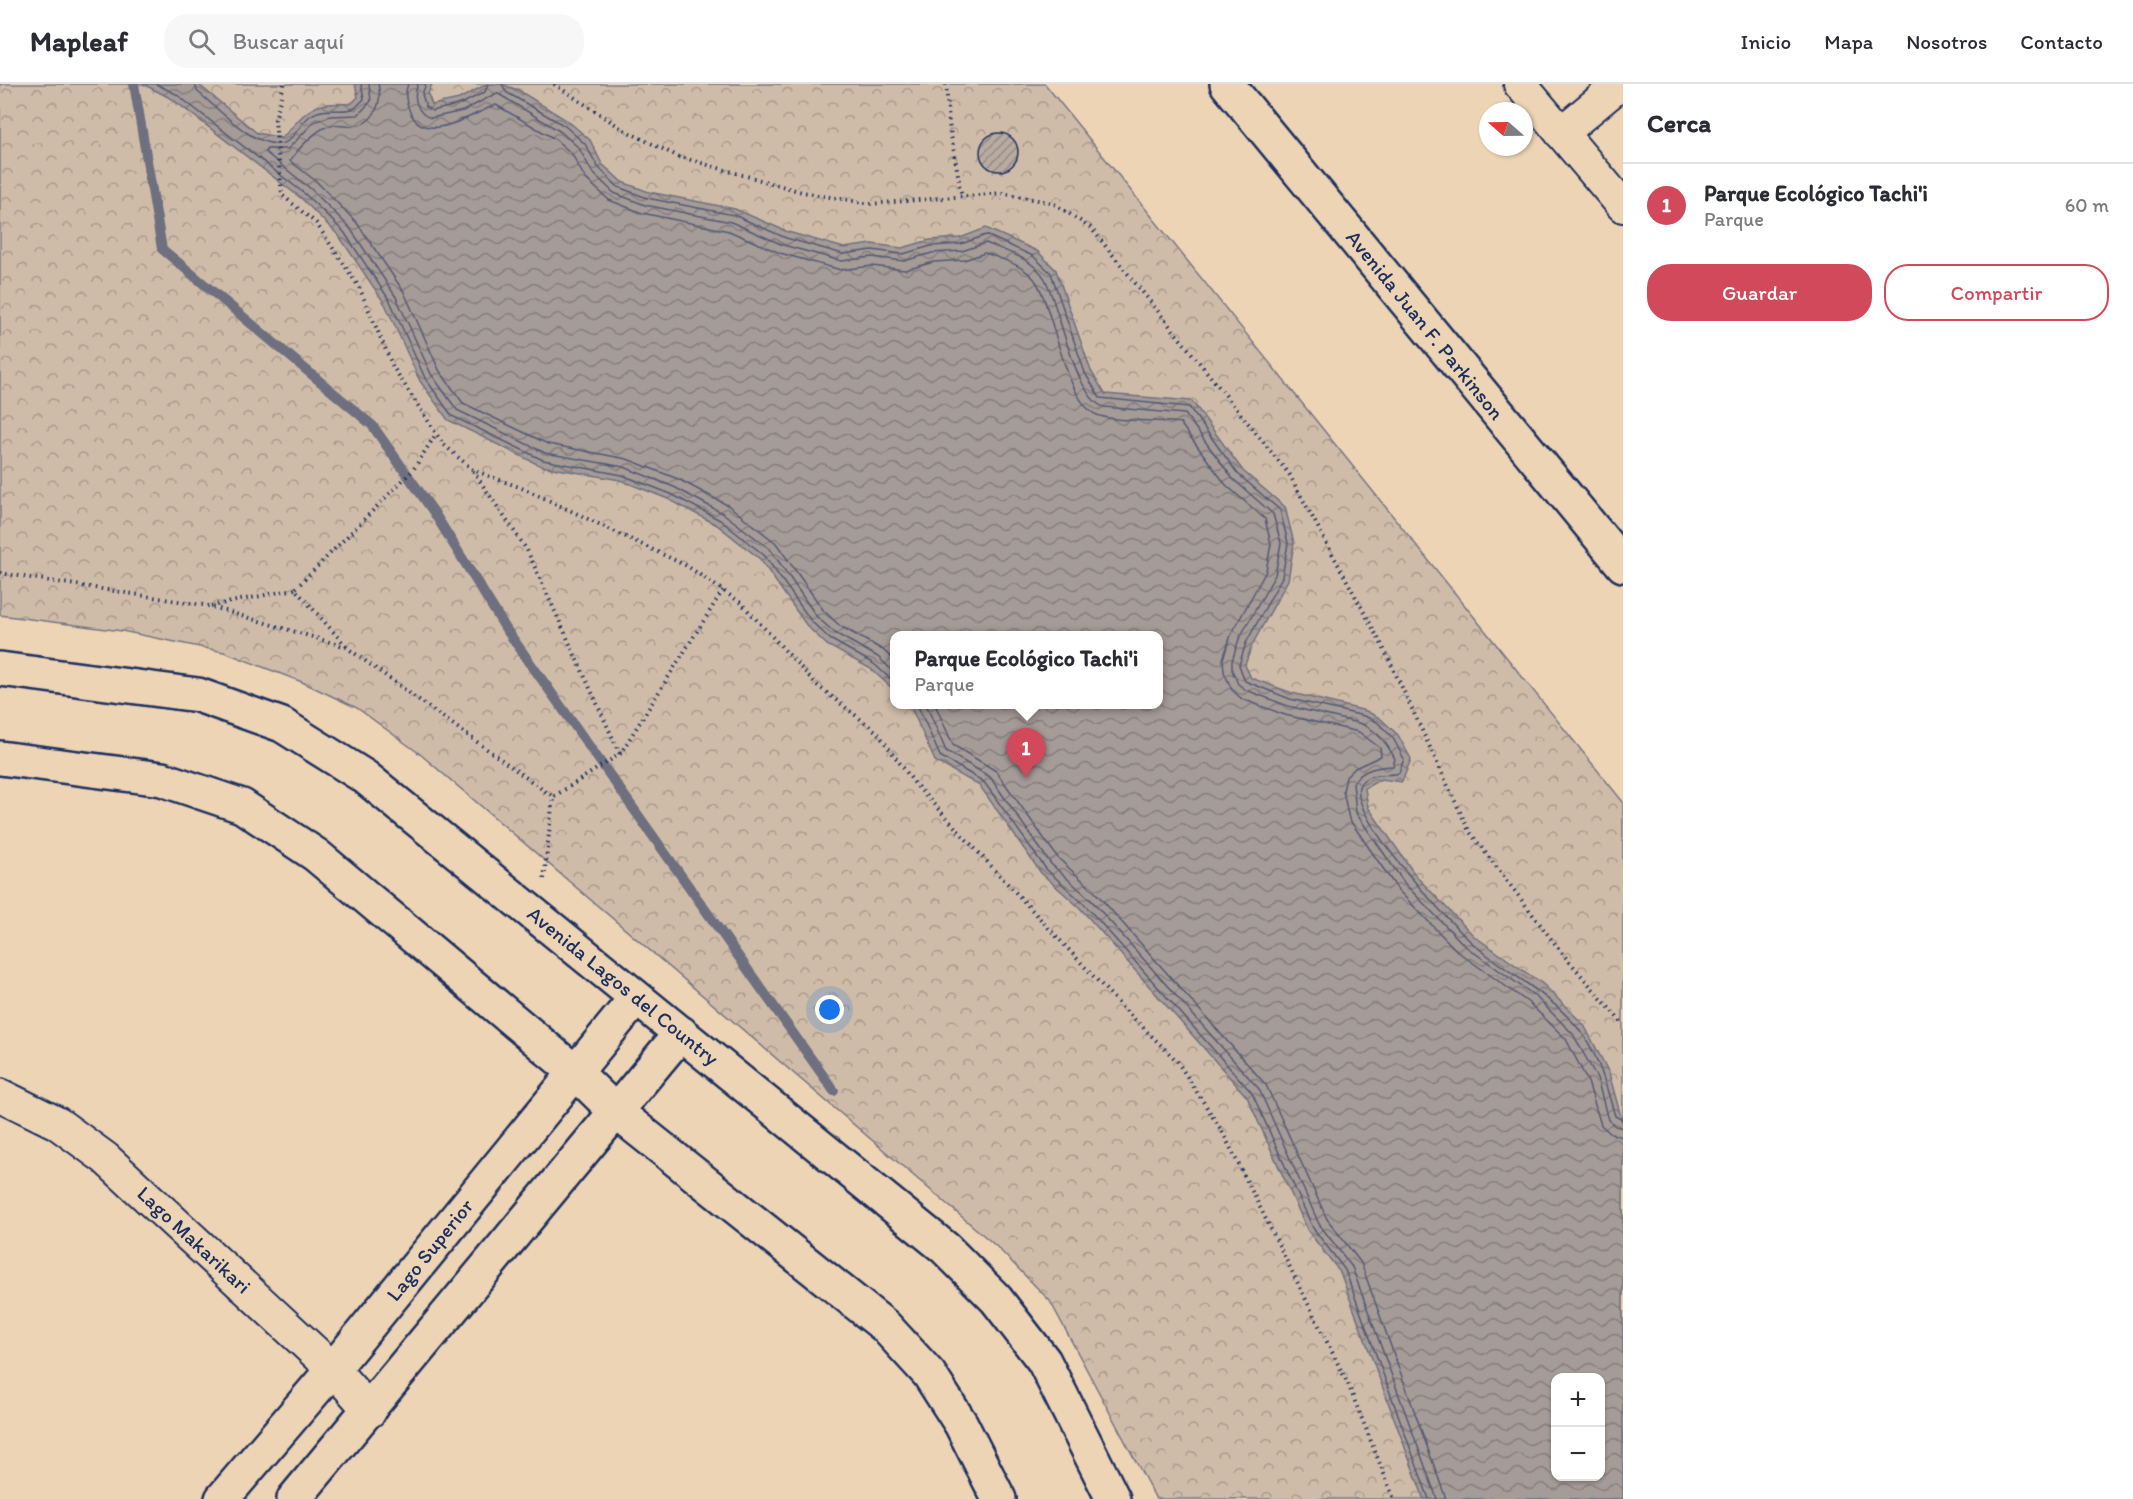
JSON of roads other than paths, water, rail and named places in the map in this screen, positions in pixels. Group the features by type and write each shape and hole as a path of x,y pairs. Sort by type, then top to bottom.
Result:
{"street":[{"name":"Avenida Juan F. Parkinson","path":"1227,84 1623,565"},
{"path":"1520,84 1623,206"},
{"path":"1561,133 1620,84"},
{"name":"Avenida Lagos del Country","path":"0,669 198,695 282,724 365,777 945,1248 996,1299 1044,1361 1113,1499"},
{"path":"0,758 162,779 242,806 316,855 575,1072 615,1111 885,1326 929,1374 961,1424 999,1499"},
{"name":"Lago Superior","path":"222,1499 333,1369 636,998"},
{"path":"294,1499 681,1033"},
{"name":"Lago Makarikari","path":"0,1095 57,1123 105,1158 333,1369 370,1410"}],"water":[{"path":"143,84 198,84 257,133 282,138 311,109 327,104 351,104 358,97 355,84 432,84 428,94 432,105 459,99 487,84 501,84 518,90 568,121 590,140 602,164 622,182 649,192 735,209 788,232 844,248 872,244 902,248 930,240 960,238 986,228 1037,251 1056,270 1091,371 1105,394 1192,401 1243,471 1285,507 1294,543 1288,580 1252,645 1245,665 1251,678 1292,693 1366,711 1380,718 1398,735 1411,759 1402,782 1381,779 1365,788 1368,807 1416,876 1474,936 1544,985 1584,1025 1609,1073 1623,1124 1623,1499 1424,1499 1340,1272 1308,1231 1247,1097 1080,908 1041,873 980,786 935,761 912,709 1163,709 1163,631 890,631 890,686 871,669 827,645 807,626 760,559 717,525 668,499 620,480 541,466 448,420 420,381 385,304 339,236 302,199 172,99"}],"waterway":[{"path":"134,84 162,249 372,425 433,511 506,629 834,1091"}],"place":[{"name":"Parque Ecológico Tachi'i","path":"1026,778"}]}
